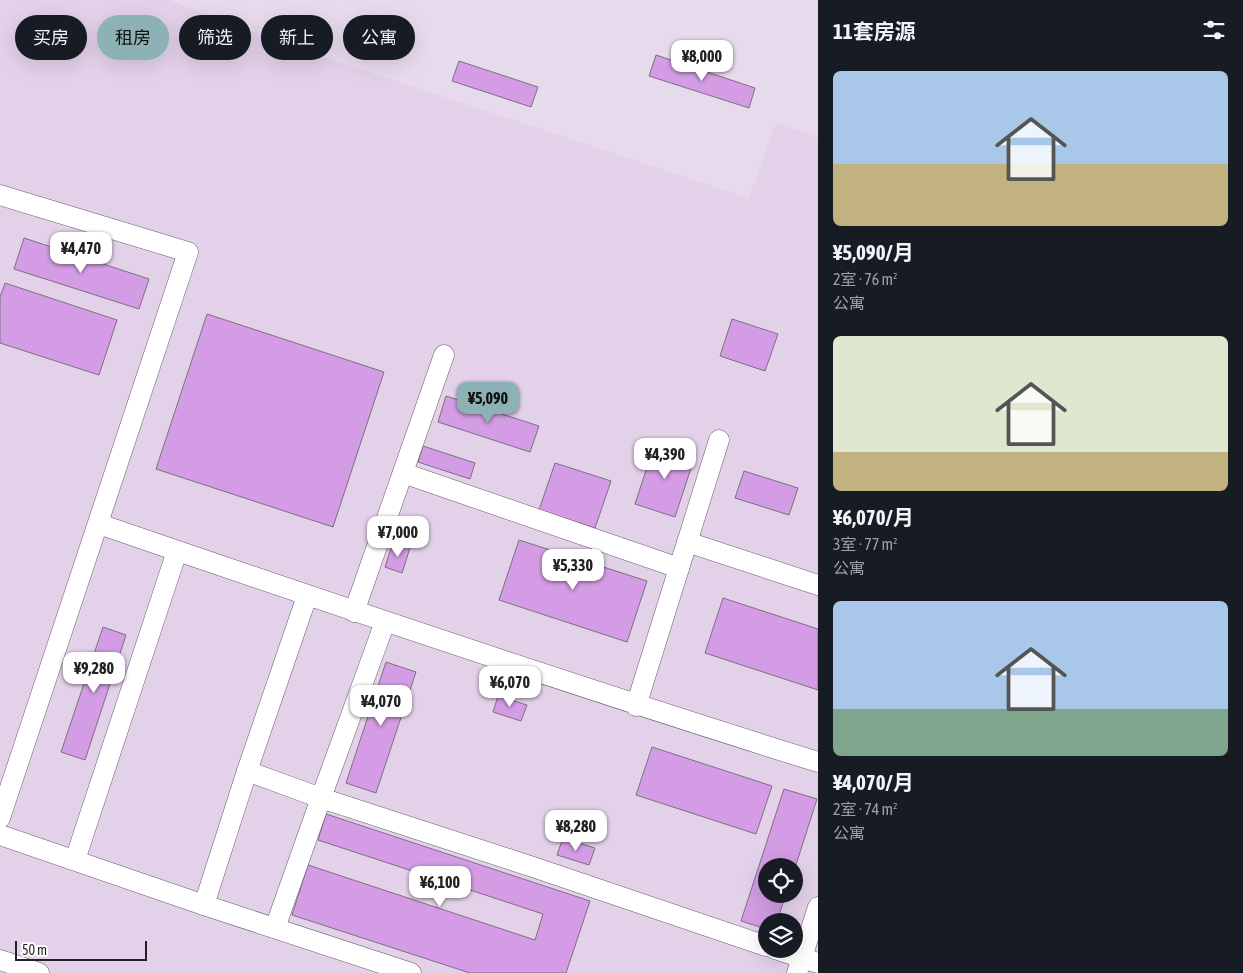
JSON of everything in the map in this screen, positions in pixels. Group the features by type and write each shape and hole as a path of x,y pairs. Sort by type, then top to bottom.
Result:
{"lane":[{"path":"0,195 188,252 0,818"},
{"path":"354,612 444,355"},
{"path":"636,706 720,440"},
{"path":"402,474 679,568"},
{"path":"99,524 636,706 818,762"},
{"path":"687,542 818,585"},
{"path":"75,860 177,551"},
{"path":"204,905 247,771 307,596"},
{"path":"275,928 386,622"},
{"path":"247,771 321,798 758,943"},
{"path":"0,835 411,973"},
{"path":"791,958 805,965 818,907"},
{"path":"0,960 39,973"}],"shaded area":[{"path":"0,0 169,0 208,15 179,15 179,60 251,60 251,31 261,35 261,60 333,60 749,198 776,123 818,137 818,973 0,973"}],"building":[{"path":"656,55 755,88 749,108 649,76"},
{"path":"459,61 538,87 531,107 452,81"},
{"path":"24,238 149,279 139,309 14,269"},
{"path":"5,283 117,320 99,375 0,343 0,297"},
{"path":"207,314 384,372 333,527 156,469"},
{"path":"732,319 778,334 765,371 720,356"},
{"path":"446,396 539,426 530,452 438,422"},
{"path":"655,443 695,456 675,517 635,504"},
{"path":"423,446 475,463 470,479 418,462"},
{"path":"555,463 611,481 595,528 539,510"},
{"path":"744,471 798,488 789,515 735,498"},
{"path":"519,540 647,581 627,642 499,600"},
{"path":"393,542 410,548 402,573 385,567"},
{"path":"723,598 818,629 818,690 705,653"},
{"path":"103,627 126,635 85,760 61,752"},
{"path":"386,662 416,672 376,793 346,783"},
{"path":"498,696 527,705 521,721 493,712"},
{"path":"652,747 772,786 756,834 636,795"},
{"path":"784,789 817,799 798,858 762,858"},
{"path":"326,814 590,901 566,973 470,973 292,915 308,865 535,940 543,914 318,840"},
{"path":"563,838 595,848 589,865 557,855"},
{"path":"758,869 758,903 783,903 780,913 758,913 758,926 741,921"}]}
